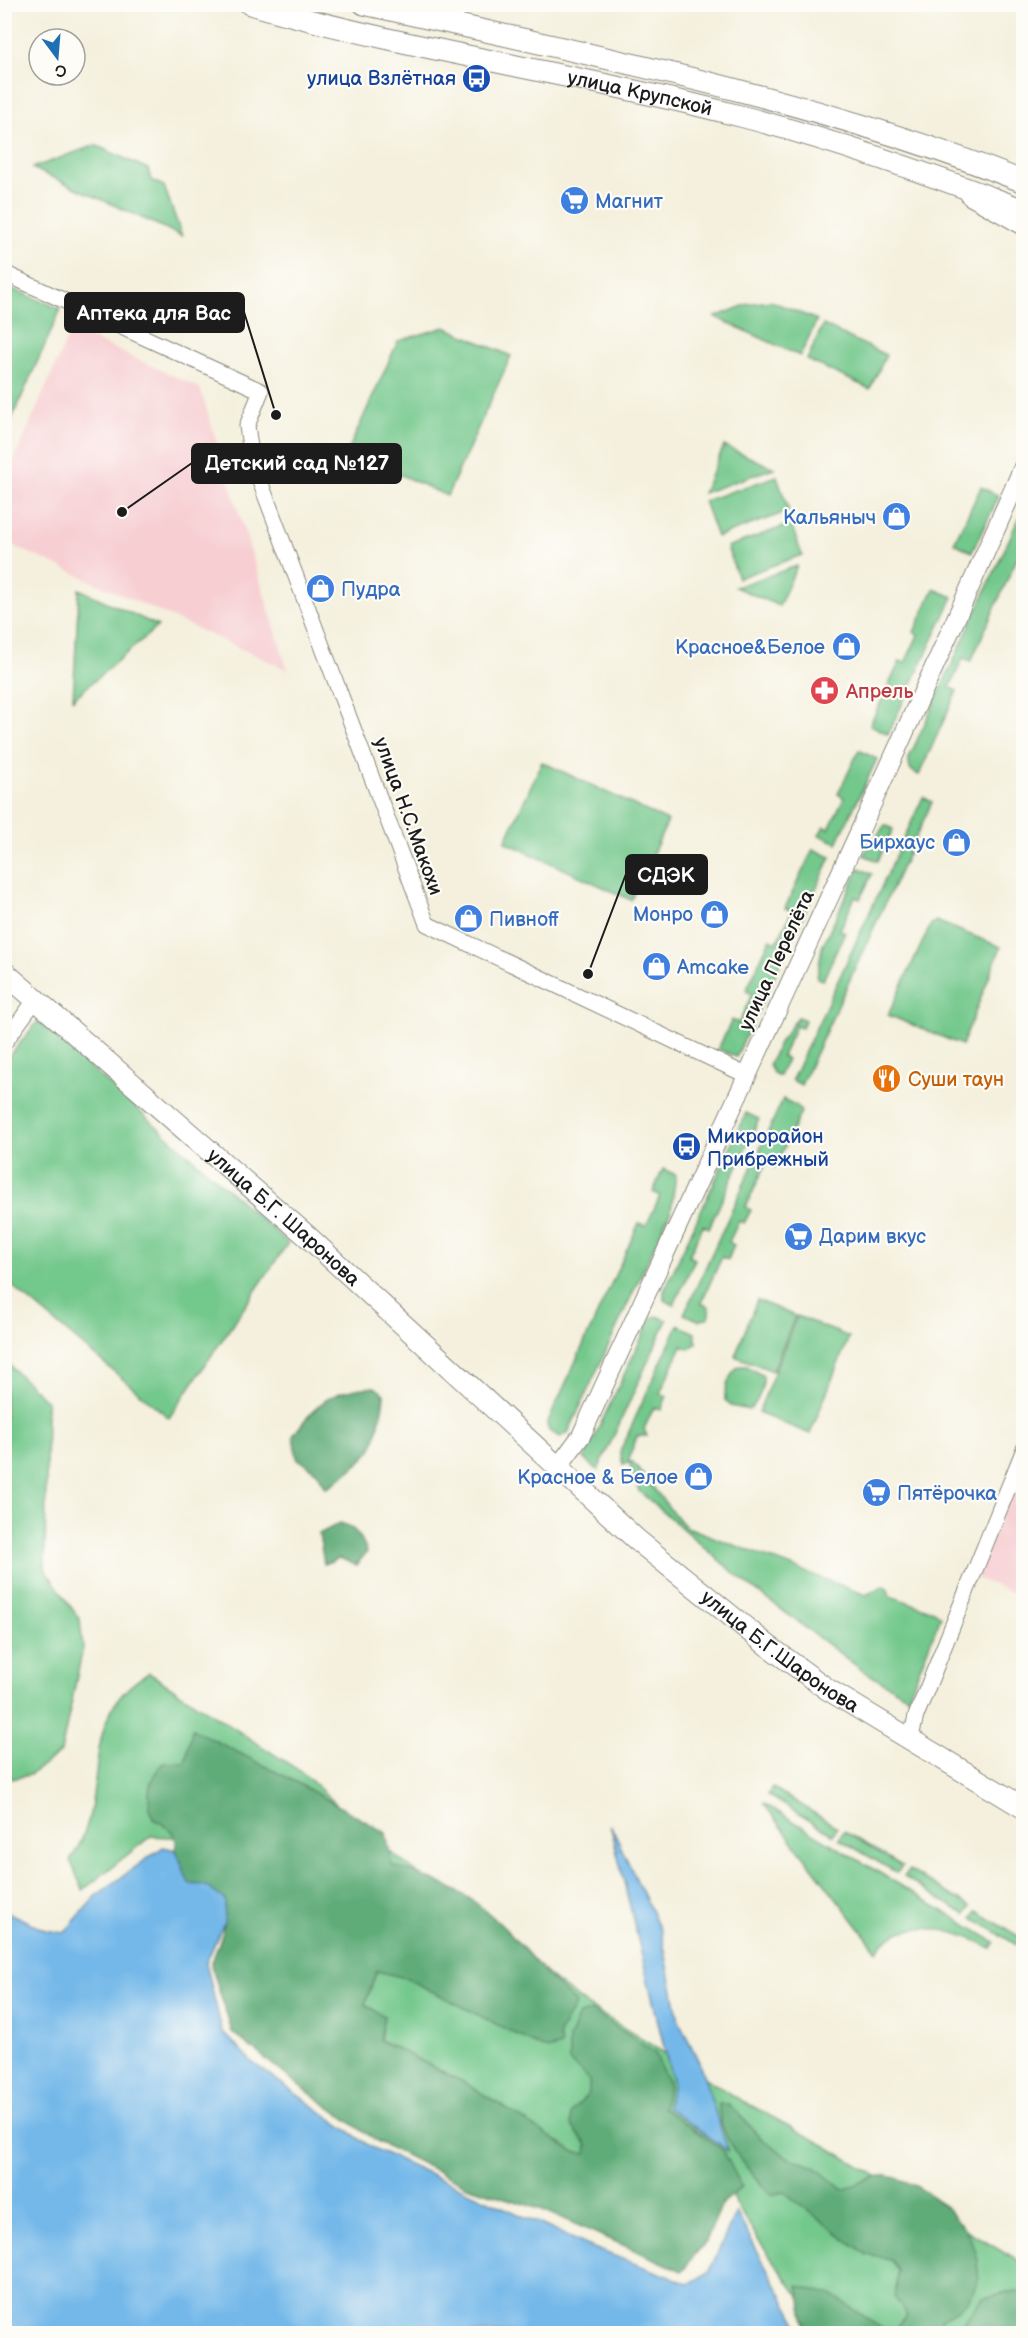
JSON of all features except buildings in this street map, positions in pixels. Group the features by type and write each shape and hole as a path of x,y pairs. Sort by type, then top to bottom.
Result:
{"main road":[{"name":"улица Крупской","path":"250,4 378,36 744,117 829,141 943,179 1023,210"},
{"name":"улица Крупской","path":"377,6 748,92 912,141 1022,181"},
{"name":"улица Б.Г. Шаронова","path":"4,972 307,1236 558,1467"},
{"name":"улица Б.Г.Шаронова","path":"558,1467 637,1540 767,1645 827,1689 1023,1808"}],"street":[{"path":"377,6 378,36"},
{"path":"943,179 1023,226"},
{"name":"улица Н.С.Макохи","path":"4,273 261,391 247,426 252,460 427,924 746,1075"},
{"name":"улица Перелёта","path":"558,1467 581,1436 746,1075 783,1002 1018,484 1023,465"},
{"path":"4,1043 36,999"},
{"path":"910,1741 920,1706 1023,1449"}],"shaded area":[{"path":"71,329 200,388 288,670 5,542 5,481"},
{"path":"1023,1462 1023,1597 976,1578"}],"green space":[{"path":"95,145 148,169 151,180 164,186 182,236 32,168"},
{"path":"5,286 61,309 5,434"},
{"path":"771,301 817,320 800,356 715,317 748,304"},
{"path":"823,325 886,355 870,389 807,360"},
{"path":"445,327 511,356 447,496 348,451 398,341"},
{"path":"724,446 774,468 703,493"},
{"path":"777,476 789,511 717,537 704,501"},
{"path":"981,487 999,496 972,552 954,543"},
{"path":"1023,509 1023,545 971,661 963,658 950,687 957,691 919,775 910,768 909,758"},
{"path":"791,524 802,555 738,578 727,547"},
{"path":"797,566 779,606 735,587"},
{"path":"79,589 158,626 73,699"},
{"path":"934,589 953,597 888,734 870,725 900,661 905,663 918,635 914,632"},
{"path":"859,750 877,759 837,843 819,835 824,826 829,829 844,798 838,794"},
{"path":"542,762 668,821 631,900 505,842"},
{"path":"923,797 932,802 801,1085 792,1080"},
{"path":"885,825 893,829 878,861 863,855"},
{"path":"813,849 831,857 736,1057 718,1049 732,1020 739,1023 752,994 746,991 770,939 777,942 792,911 785,908"},
{"path":"859,868 872,874 860,899 855,897 840,930 845,932 823,980 817,978 822,947"},
{"path":"936,921 1001,947 962,1045 888,1015 931,924"},
{"path":"798,1017 805,1020 802,1028 796,1026 782,1056 787,1059 779,1076 773,1073 769,1065 779,1043"},
{"path":"38,1021 288,1243 169,1418 5,1280 5,1061"},
{"path":"783,1099 797,1106 801,1112 775,1167 766,1163 746,1207 751,1210 744,1223 739,1221 729,1242 734,1245 728,1260 722,1257 701,1303 709,1307 709,1317 700,1321 684,1314"},
{"path":"746,1113 759,1119 709,1228 703,1225 689,1256 695,1259 674,1305 664,1300 664,1291"},
{"path":"663,1169 676,1175 671,1210 568,1433 560,1437 549,1431 547,1424 639,1223 646,1226 660,1196 653,1192"},
{"path":"757,1300 795,1316 773,1371 735,1356"},
{"path":"657,1316 667,1320 598,1470 584,1459 651,1318"},
{"path":"797,1316 849,1337 810,1434 758,1413"},
{"path":"678,1325 695,1333 697,1343 689,1349 682,1346 660,1393 667,1396 661,1410 654,1407 644,1429 647,1436 637,1436 628,1463 623,1465 620,1451"},
{"path":"5,1357 13,1369 47,1401 45,1569 80,1620 83,1648 61,1752 30,1775 5,1780"},
{"path":"739,1366 747,1366 763,1376 760,1394 749,1410 731,1406 725,1400 728,1382"},
{"path":"375,1387 384,1394 380,1422 372,1448 357,1465 326,1488 317,1472 297,1458 293,1436 318,1406 336,1394"},
{"path":"629,1462 633,1462 678,1519 687,1527 866,1595 883,1586 887,1587 890,1596 934,1611 941,1616 908,1697 862,1670 742,1580 639,1491"},
{"path":"340,1523 354,1530 367,1552 356,1565 339,1558 324,1564 319,1534"},
{"path":"149,1673 303,1773 375,1840 585,2004 739,2099 826,2146 1023,2264 1023,2333 825,2333 758,2239 727,2189 416,2149 234,1901 184,1838 151,1836 83,1890 70,1860 83,1836 90,1811 102,1735 110,1712 125,1691"},
{"path":"192,1729 296,1782 386,1833 392,1865 446,1886 476,1903 503,1926 576,2003 559,2034 561,2046 547,2050 406,1978 377,1971 365,2004 384,2016 380,2040 469,2085 572,2151 586,2154 587,2145 571,2125 571,2113 589,2093 589,2080 569,2061 569,2039 579,2015 592,2011 655,2053 669,2086 663,2108 723,2150 742,2187 723,2202 706,2241 682,2271 543,2210 467,2186 375,2140 293,2081 232,2032 211,1965 223,1932 223,1913 189,1888 181,1877 177,1867 175,1838 172,1832 153,1819 149,1804 151,1783 163,1763 185,1763"},
{"path":"772,1787 837,1827 833,1835 768,1795"},
{"path":"763,1803 995,1942 991,1948 947,1931 915,1929 901,1932 888,1939 877,1951"},
{"path":"844,1831 902,1866 897,1873 839,1839"},
{"path":"909,1870 971,1907 966,1915 904,1877"},
{"path":"977,1911 1023,1939 1023,1949 973,1918"},
{"path":"719,2104 729,2104 764,2141 789,2158 815,2167 843,2190 871,2178 887,2176 906,2181 944,2205 960,2222 972,2241 978,2261 977,2282 967,2301 941,2319 946,2333 892,2333 907,2315 895,2298 898,2271 890,2259 867,2255 784,2192 771,2195 736,2154 729,2142 723,2129"},
{"path":"798,2285 834,2296 889,2333 807,2333"},
{"path":"1016,2291 1023,2292 1023,2333 954,2333 983,2298"}],"water":[{"path":"610,1824 661,1931 679,2021 699,2062 728,2151 667,2107 673,2084"},
{"path":"163,1847 176,1850 189,1884 204,1885 225,1900 224,1922 206,1963 222,2031 253,2063 371,2147 593,2248 689,2284 709,2272 736,2212 798,2325 806,2333 5,2333 5,1911 45,1930 64,1933 97,1895"}],"place":[{"name":"улица Взлётная","path":"477,78"},
{"name":"Магнит","path":"574,201"},
{"name":"Аптека для Вас","path":"276,415"},
{"name":"Детский сад №127","path":"122,512"},
{"name":"Кальяныч","path":"897,517"},
{"name":"Пудра","path":"320,589"},
{"name":"Красное&Белое","path":"846,647"},
{"name":"Апрель","path":"825,691"},
{"name":"Бирхаус","path":"956,842"},
{"name":"Монро","path":"714,914"},
{"name":"Пивнoff","path":"468,919"},
{"name":"Amcake","path":"656,967"},
{"name":"СДЭК","path":"588,974"},
{"name":"Суши таун","path":"887,1079"},
{"name":"Микрорайон Прибрежный","path":"686,1147"},
{"name":"Дарим вкус","path":"798,1236"},
{"name":"Красное & Белое","path":"699,1477"},
{"name":"Пятёрочка","path":"876,1493"}]}
